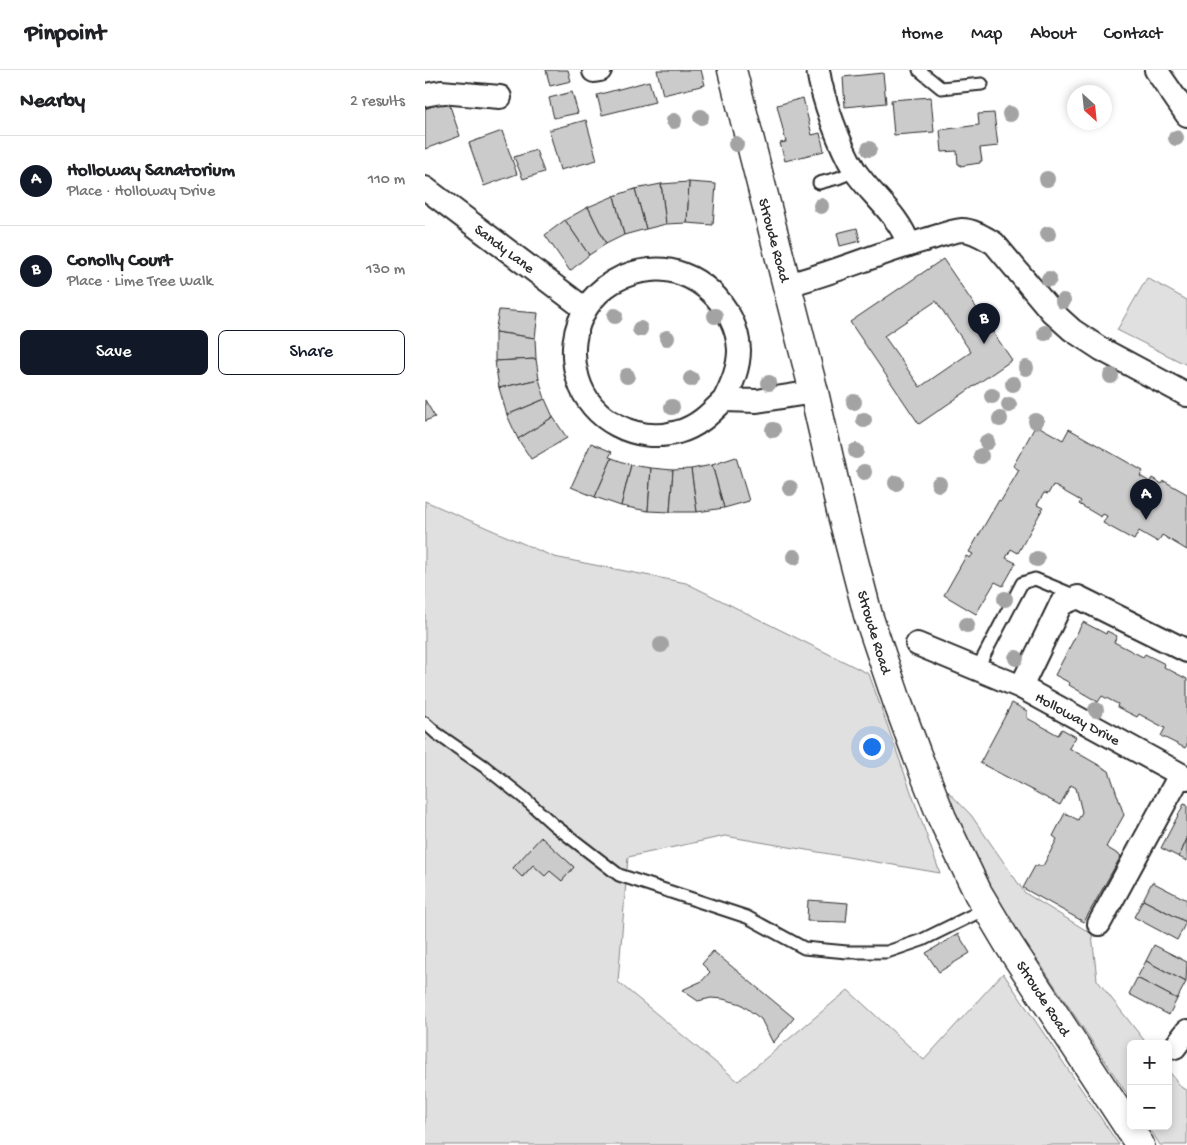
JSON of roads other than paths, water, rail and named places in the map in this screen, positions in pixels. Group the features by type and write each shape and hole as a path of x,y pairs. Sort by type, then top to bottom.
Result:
{"street":[{"name":"Stroude Road","path":"732,70 772,234 814,392 841,511 868,615 894,693 942,818 987,908 1009,945 1140,1145"},
{"path":"818,70 838,136 855,170 898,222 905,233 909,245"},
{"path":"1156,70 1185,108"},
{"path":"425,95 441,92 500,97"},
{"name":"Sandy Lane","path":"425,188 585,309"},
{"path":"787,285 811,279 909,245 963,230 994,242 1051,311 1072,330 1101,349 1187,395"},
{"path":"651,270 677,272 701,283 721,301 734,324 739,350 735,376 724,400 704,420 678,432 650,436 622,429 599,413 581,390 573,364 574,335 585,309 602,289 625,276 651,270"},
{"path":"724,400 757,401 814,392"},
{"path":"1078,597 1187,652"},
{"name":"Holloway Drive","path":"1078,597 1061,604 1021,686 1184,776 1099,924"},
{"path":"917,644 1021,686"}],"lane":[{"path":"919,70 941,88 982,84"},
{"path":"819,183 838,178 855,170"},
{"path":"977,669 1022,583 1035,579 1078,597"},
{"path":"425,723 525,798 554,826 619,875 747,916 804,948 847,952 887,952 922,940 987,908"}],"place":[{"name":"Conolly Court","path":"984,344"},
{"name":"Holloway Sanatorium","path":"1146,520"}]}
